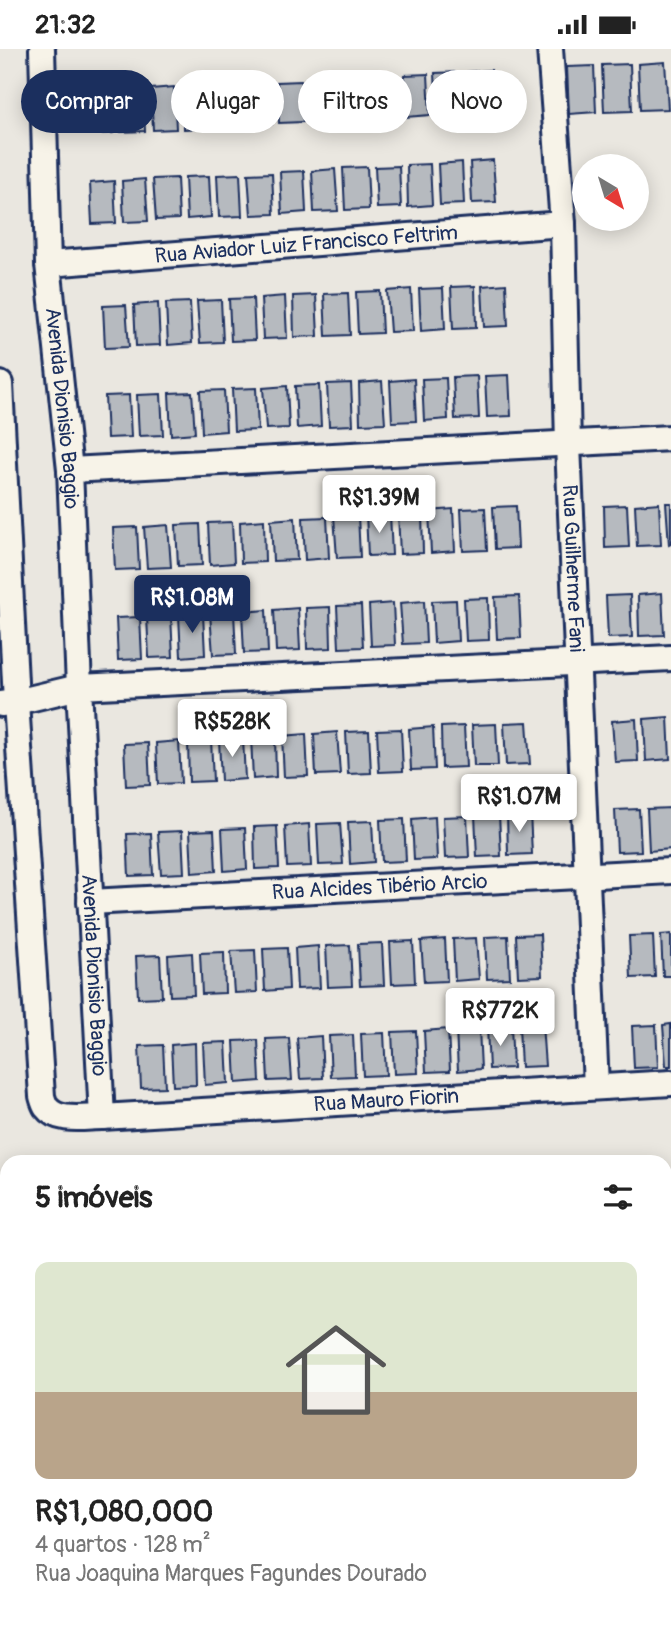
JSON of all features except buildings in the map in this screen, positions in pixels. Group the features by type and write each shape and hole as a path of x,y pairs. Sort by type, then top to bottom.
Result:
{"street":[{"name":"Avenida Dionisio Baggio","path":"42,49 48,264 70,470 102,1117"},
{"name":"Rua Guilherme Fani","path":"550,49 563,224 568,445 596,1087"},
{"name":"Rua Aviador Luiz Francisco Feltrim","path":"48,264 563,224"},
{"path":"0,384 8,703 41,1096 46,1107 65,1118 102,1117"},
{"path":"70,470 671,438"},
{"path":"8,703 79,687 671,658"},
{"name":"Rua Alcides Tibério Arcio","path":"90,902 671,871"},
{"name":"Rua Mauro Fiorin","path":"102,1117 671,1083"}]}
